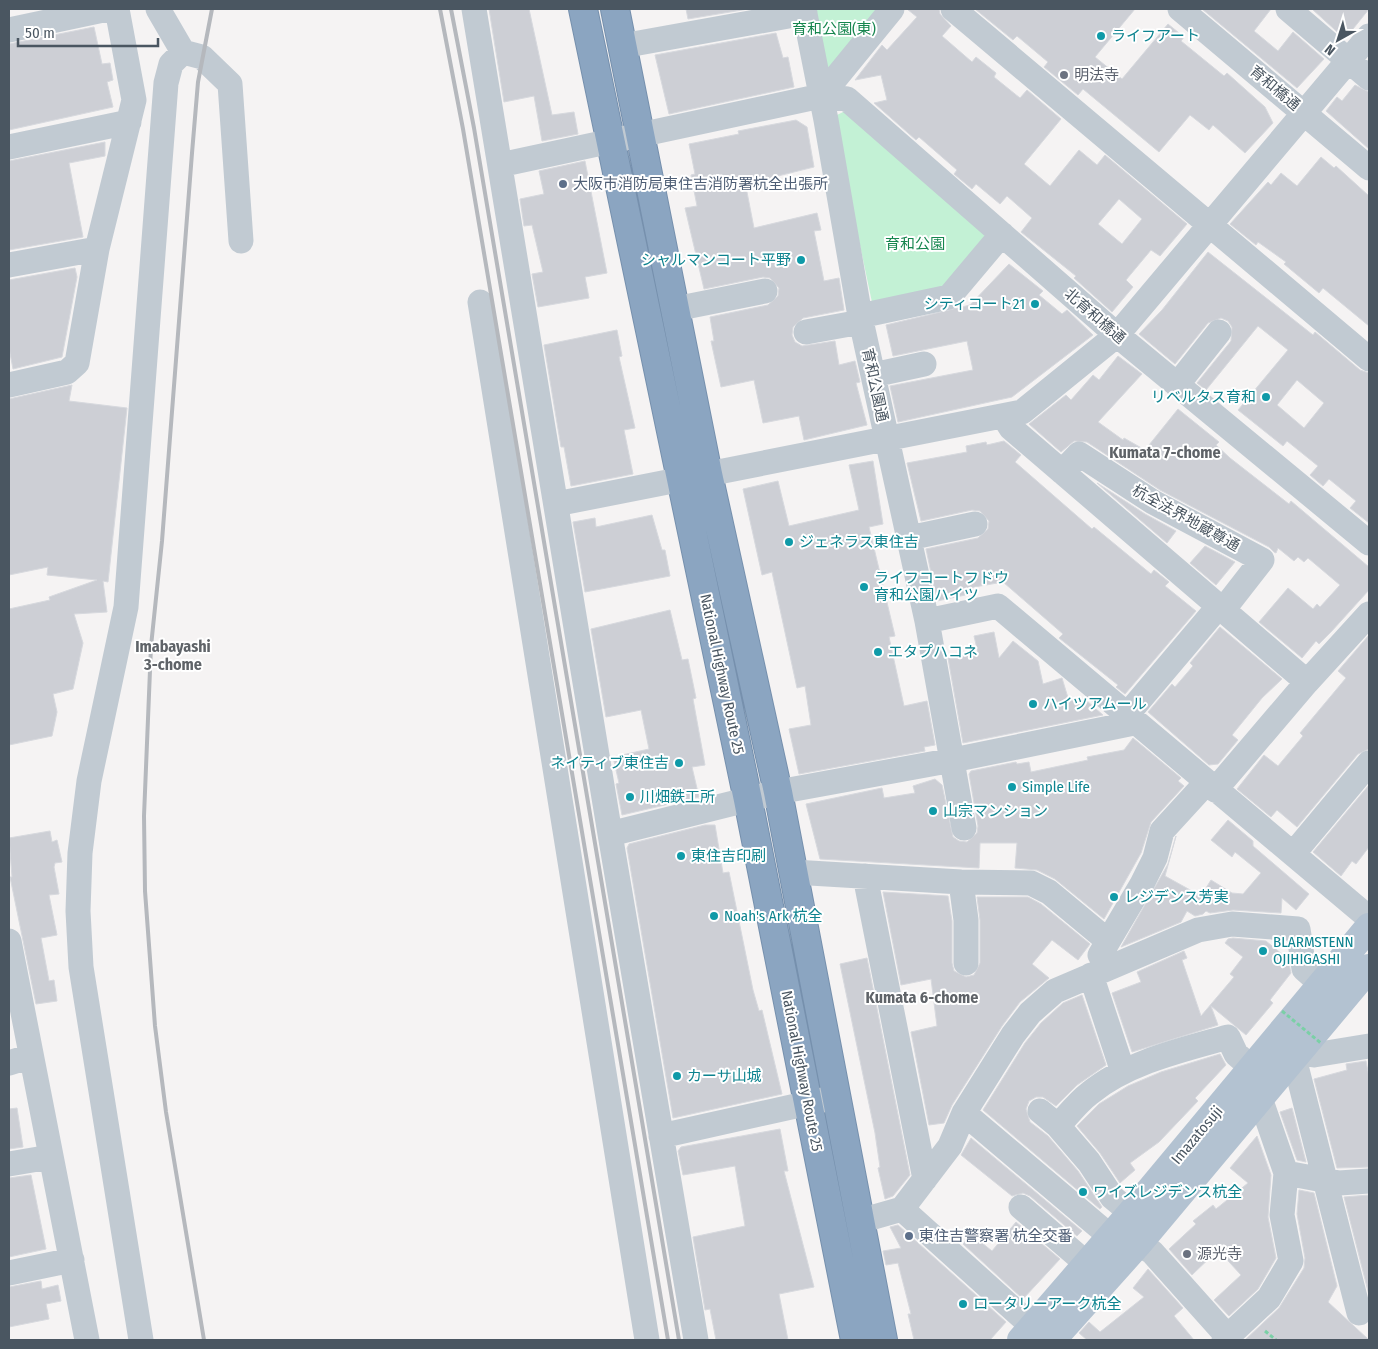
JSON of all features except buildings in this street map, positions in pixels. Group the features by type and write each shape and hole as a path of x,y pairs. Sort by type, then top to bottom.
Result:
{"highway":[{"name":"National Highway Route 25","path":"583,9 748,800 809,1104 852,1333"},
{"name":"National Highway Route 25","path":"615,9 708,474 778,792 883,1340"}],"main road":[{"name":"Imazatosuji","path":"1036,1336 1087,1264 1369,927"},
{"name":"Imazatosuji","path":"1036,1336 1138,1244 1260,1098 1310,1052 1369,968"}],"street":[{"path":"9,30 108,9"},
{"path":"9,385 68,372 77,363 97,249 134,100 116,9"},
{"path":"158,9 183,52 202,57 230,84 241,241"},
{"path":"474,9 610,834 696,1340"},
{"path":"821,96 892,9"},
{"path":"953,9 1369,359"},
{"name":"育和橋通","path":"1180,9 1206,17 1306,114 1369,168"},
{"path":"1288,9 1369,78"},
{"path":"622,46 804,11"},
{"name":"育和公園通","path":"804,11 861,319 927,621 954,760 964,828"},
{"path":"556,504 1022,412 1118,335 1210,224 1306,114 1369,36"},
{"path":"141,1340 81,967 78,911 80,853 89,781 126,607 166,83 171,64 183,52"},
{"name":"北育和橋通","path":"500,165 640,137 821,96 846,98 1118,335 1369,543"},
{"path":"9,147 129,122"},
{"path":"806,332 949,297 1002,234"},
{"path":"9,265 97,249"},
{"path":"675,310 765,291"},
{"path":"480,302 647,1340"},
{"path":"1177,384 1219,332"},
{"path":"873,375 924,364"},
{"path":"1004,417 1011,428 1307,682"},
{"name":"杭全法界地蔵尊通","path":"1062,472 1079,454 1153,502 1262,560 1221,608"},
{"path":"909,538 975,524"},
{"path":"927,621 998,606 1130,719 1369,918"},
{"path":"610,834 778,792 954,760 1130,719 1221,608"},
{"path":"1123,1072 1088,976 1142,884 1155,858 1162,831 1211,786 1369,614"},
{"path":"1293,854 1369,763"},
{"path":"793,872 961,882 1031,883 1050,892 1108,941"},
{"path":"865,876 925,1179"},
{"path":"961,882 966,920 966,963"},
{"path":"860,1221 902,1209 950,1146 964,1113 1013,1035 1030,1013 1055,991 1198,930 1232,924 1298,929 1304,969 1321,984"},
{"path":"10,950 20,1060 50,1157 87,1340"},
{"path":"1131,1213 1112,1197 1089,1162 1049,1118 1123,1072 1170,1054 1228,1037 1236,1054 1252,1068"},
{"path":"1359,1313 1325,1179 1310,1052 1369,1046"},
{"path":"662,1136 836,1097"},
{"path":"1138,1244 1152,1252 1226,1338 1269,1298 1291,1261 1282,1215 1286,1173 1260,1098"},
{"path":"964,1113 1111,1237"},
{"path":"9,1164 50,1157"},
{"path":"1286,1173 1339,1183 1369,1181"},
{"path":"1021,1207 1087,1264"},
{"path":"902,1209 1036,1336"},
{"path":"9,1273 72,1260"}],"path":[{"path":"1282,1011 1310,1052"}],"green space":[{"name":"育和公園(東)","path":"809,9 877,9 829,68 820,65"},
{"name":"育和公園","path":"845,111 991,240 947,292 873,307 833,117"}],"railway":[{"path":"204,1340 166,1112 155,1026 145,891 144,816 151,646 162,541 192,153 198,82 212,9"},
{"path":"440,9 463,129 668,1340"},
{"path":"451,9 474,128 679,1340"}],"place":[{"name":"ライフアート","path":"1101,36"},
{"name":"明法寺","path":"1064,75"},
{"name":"大阪市消防局東住吉消防署杭全出張所","path":"563,184"},
{"name":"シャルマンコート平野","path":"801,260"},
{"name":"シティコート21","path":"1035,304"},
{"name":"リベルタス育和","path":"1266,397"},
{"name":"ジェネラス東住吉","path":"789,542"},
{"name":"ライフコートフドウ 育和公園ハイツ","path":"864,587"},
{"name":"エタプハコネ","path":"878,652"},
{"name":"ハイツアムール","path":"1033,704"},
{"name":"ネイティブ東住吉","path":"679,763"},
{"name":"Simple Life","path":"1012,787"},
{"name":"川畑鉄工所","path":"630,797"},
{"name":"山宗マンション","path":"933,811"},
{"name":"東住吉印刷","path":"681,856"},
{"name":"レジデンス芳実","path":"1114,897"},
{"name":"Noah's Ark 杭全","path":"714,916"},
{"name":"BLARMSTENN OJIHIGASHI","path":"1263,951"},
{"name":"カーサ山城","path":"677,1076"},
{"name":"ワイズレジデンス杭全","path":"1083,1192"},
{"name":"東住吉警察署 杭全交番","path":"909,1236"},
{"name":"源光寺","path":"1187,1254"},
{"name":"ロータリーアーク杭全","path":"963,1304"}],"district":[{"name":"Kumata 7-chome","path":"1165,452"},
{"name":"Imabayashi 3-chome","path":"173,655"},
{"name":"Kumata 6-chome","path":"922,997"}]}
